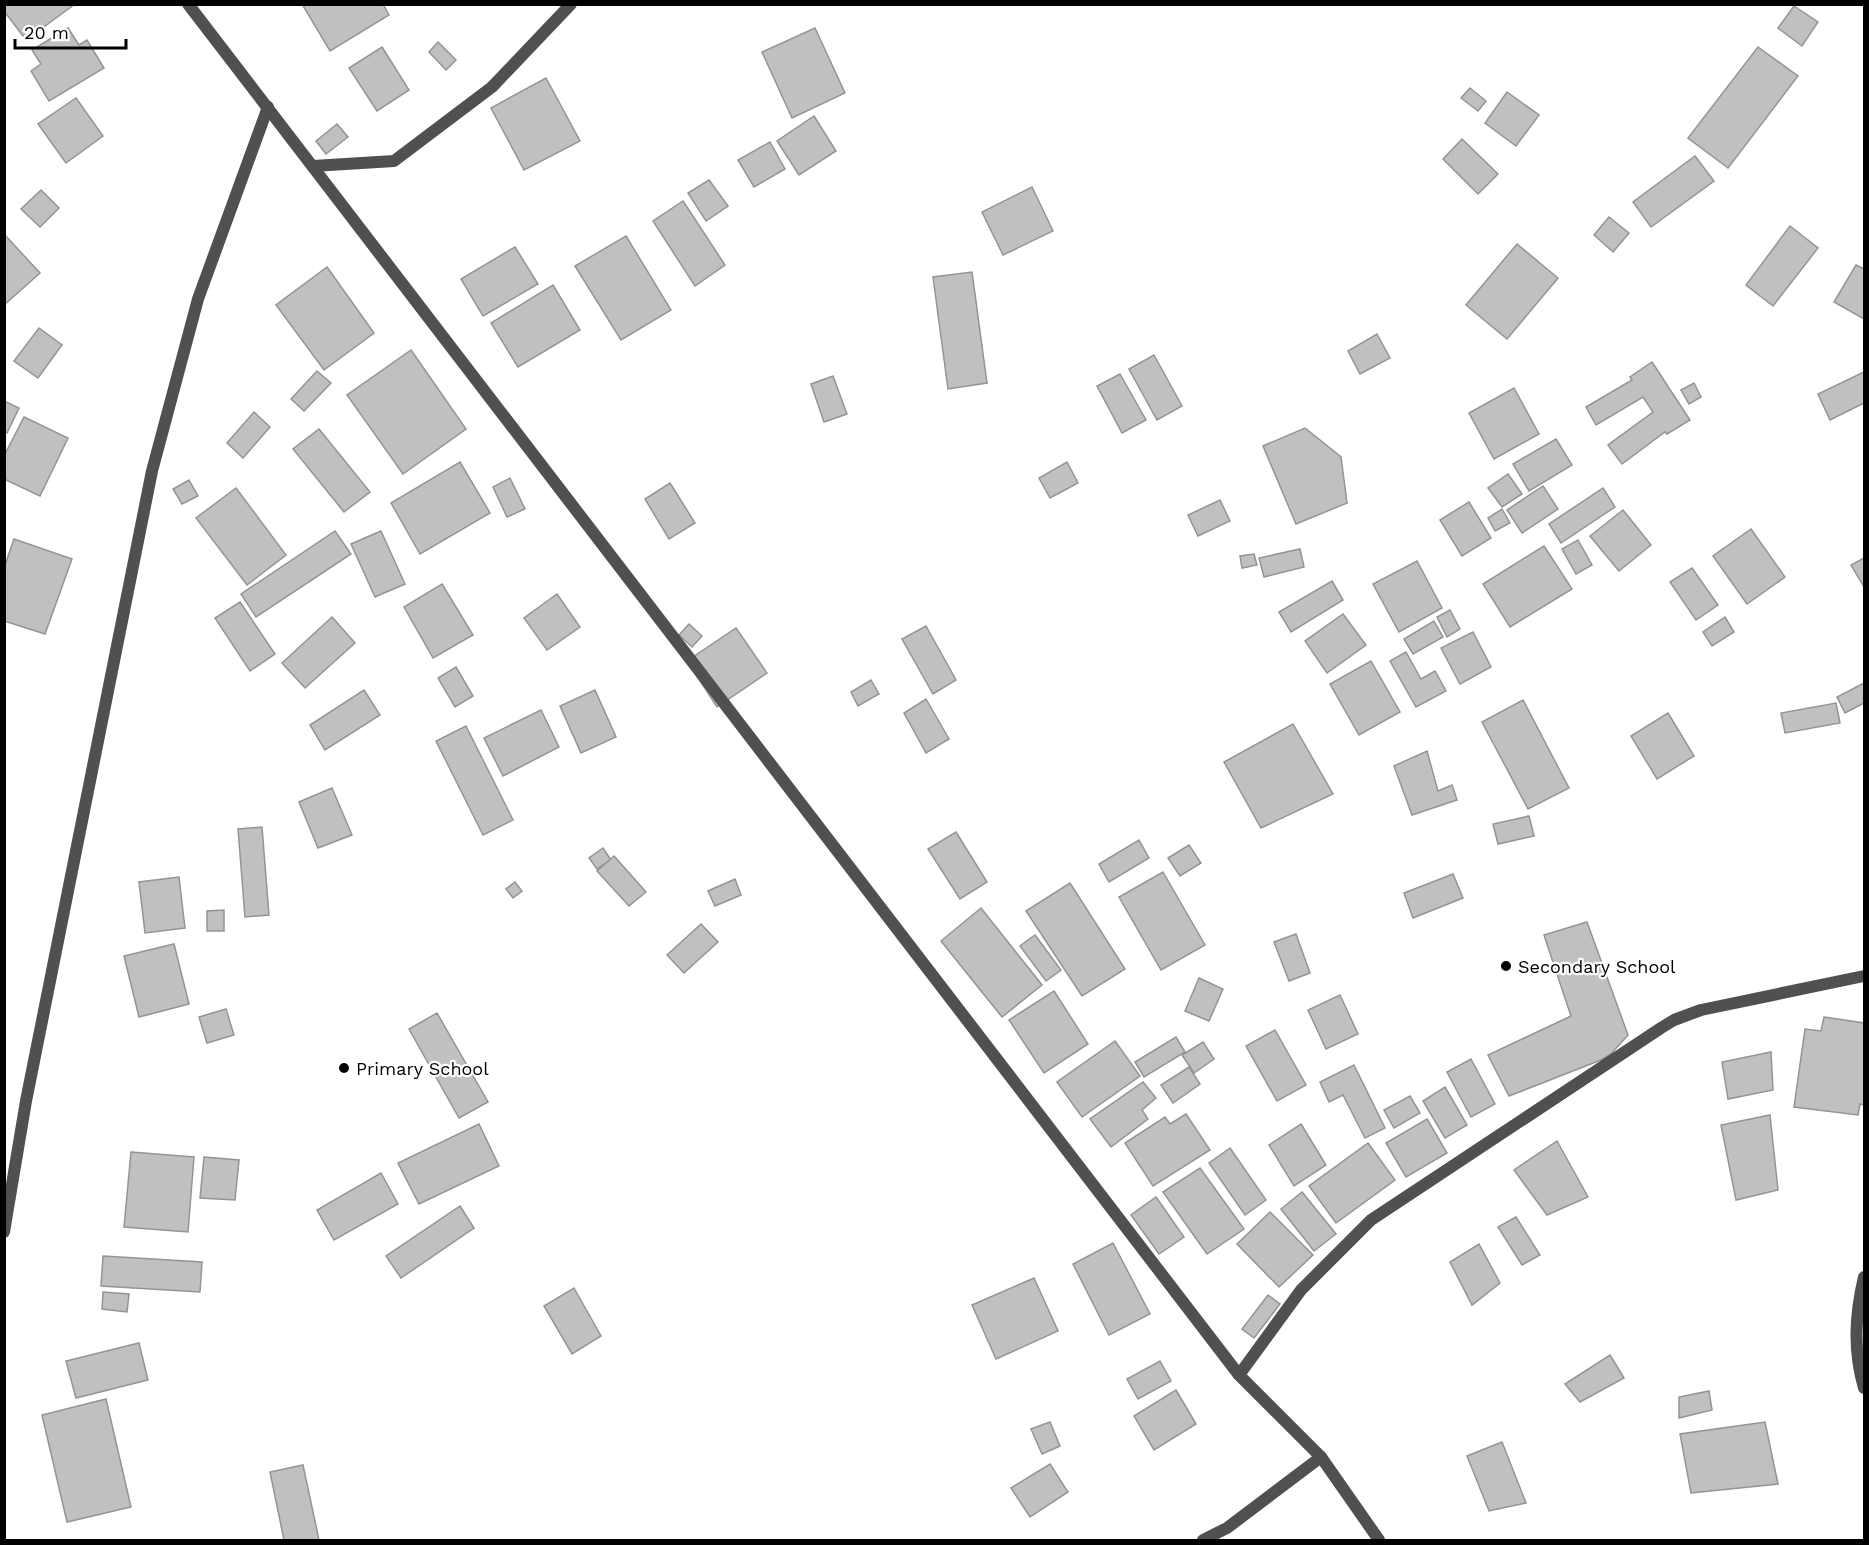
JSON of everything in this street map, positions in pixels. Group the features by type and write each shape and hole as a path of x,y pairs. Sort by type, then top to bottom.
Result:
{"street":[{"path":"188,4 1239,1375 1321,1457 1379,1540"},
{"path":"314,166 394,161 492,87 571,4"},
{"path":"4,1232 26,1101 152,471 198,299 268,107"},
{"path":"1239,1375 1301,1290 1371,1220 1661,1028 1680,1017 1701,1010 1864,976"},
{"path":"1864,1277 1858,1304 1856,1334 1859,1368 1864,1388"},
{"path":"1203,1540 1227,1528 1321,1457"}],"building":[{"path":"4,4 75,4 26,40 4,11"},
{"path":"302,4 383,4 389,15 330,51"},
{"path":"1794,6 1818,22 1802,46 1778,28"},
{"path":"68,28 79,45 87,40 104,68 49,101 31,71 41,64 32,50"},
{"path":"815,28 845,93 792,118 762,52"},
{"path":"438,42 456,60 446,70 429,52"},
{"path":"382,47 409,90 377,111 349,68"},
{"path":"1758,47 1798,76 1728,168 1688,138"},
{"path":"546,78 580,141 524,170 491,108"},
{"path":"1470,88 1486,101 1478,111 1461,98"},
{"path":"1507,92 1539,115 1516,146 1485,123"},
{"path":"76,98 103,136 66,163 38,124"},
{"path":"814,116 836,151 799,175 777,141"},
{"path":"337,124 348,137 326,154 316,141"},
{"path":"1462,139 1498,174 1478,194 1443,159"},
{"path":"770,142 785,169 754,187 738,160"},
{"path":"1695,156 1714,181 1651,227 1633,202"},
{"path":"709,180 728,206 706,221 688,193"},
{"path":"1032,187 1053,231 1003,255 982,212"},
{"path":"41,190 59,208 40,227 21,209"},
{"path":"683,201 725,265 695,286 653,221"},
{"path":"1609,217 1629,233 1613,252 1594,235"},
{"path":"1790,226 1818,248 1773,306 1746,285"},
{"path":"4,234 40,273 4,305"},
{"path":"626,236 671,310 621,340 575,266"},
{"path":"1517,244 1558,278 1507,339 1466,305"},
{"path":"515,247 538,284 483,316 461,279"},
{"path":"1856,265 1864,269 1864,319 1834,302"},
{"path":"327,267 374,333 324,370 276,305"},
{"path":"972,272 987,383 948,389 933,277"},
{"path":"553,285 580,330 518,367 491,323"},
{"path":"39,328 62,345 38,378 14,361"},
{"path":"1377,334 1390,358 1360,374 1348,351"},
{"path":"411,350 466,429 403,474 347,395"},
{"path":"1154,355 1182,406 1157,420 1129,369"},
{"path":"1652,362 1690,420 1667,434 1665,432 1622,464 1608,445 1653,412 1643,397 1596,425 1586,407 1632,380 1630,377"},
{"path":"317,371 331,383 304,411 291,399"},
{"path":"1864,372 1864,403 1830,420 1818,394"},
{"path":"1120,374 1146,420 1122,433 1097,386"},
{"path":"833,376 847,414 824,422 811,384"},
{"path":"1694,383 1701,397 1689,404 1681,390"},
{"path":"1514,388 1539,434 1494,459 1469,413"},
{"path":"4,401 19,408 7,433 4,431"},
{"path":"254,412 270,427 243,458 227,443"},
{"path":"24,417 68,438 40,496 4,479 4,456"},
{"path":"1305,428 1341,457 1347,503 1296,524 1263,446"},
{"path":"319,429 370,492 344,512 293,449"},
{"path":"1556,439 1572,465 1529,491 1513,464"},
{"path":"460,462 490,513 420,554 391,503"},
{"path":"1067,462 1078,483 1050,498 1039,478"},
{"path":"1508,474 1522,494 1502,507 1488,488"},
{"path":"510,478 525,509 507,517 493,487"},
{"path":"189,480 198,496 182,504 173,489"},
{"path":"670,483 695,523 669,539 645,499"},
{"path":"1543,486 1558,509 1522,533 1507,510"},
{"path":"236,488 286,555 247,585 196,518"},
{"path":"1603,488 1615,507 1561,543 1549,524"},
{"path":"1220,500 1230,521 1198,536 1188,515"},
{"path":"1469,502 1491,538 1462,556 1440,520"},
{"path":"1502,509 1510,523 1495,531 1488,518"},
{"path":"1623,510 1651,545 1619,571 1590,536"},
{"path":"1751,529 1785,577 1747,604 1713,556"},
{"path":"335,531 351,554 256,617 241,594"},
{"path":"381,531 405,584 375,597 351,544"},
{"path":"14,539 72,559 45,634 4,621 4,568"},
{"path":"1578,540 1592,565 1576,574 1562,549"},
{"path":"1544,546 1572,589 1510,627 1483,584"},
{"path":"1300,549 1304,567 1264,577 1259,558"},
{"path":"1254,554 1257,565 1242,568 1240,556"},
{"path":"1864,558 1864,587 1851,565"},
{"path":"1417,561 1442,608 1399,632 1373,584"},
{"path":"1692,568 1718,605 1696,620 1670,582"},
{"path":"1332,581 1343,600 1291,632 1279,612"},
{"path":"442,584 473,635 433,658 404,607"},
{"path":"557,594 580,627 547,650 524,618"},
{"path":"240,602 275,654 250,671 215,618"},
{"path":"1450,610 1460,629 1447,637 1437,617"},
{"path":"1343,614 1366,645 1327,673 1305,641"},
{"path":"332,617 355,643 305,688 282,663"},
{"path":"1725,617 1734,632 1712,646 1703,632"},
{"path":"1434,621 1443,637 1413,654 1404,639"},
{"path":"689,624 702,636 692,647 679,635"},
{"path":"926,626 956,680 933,694 902,639"},
{"path":"736,628 767,673 717,707 687,661"},
{"path":"1473,632 1491,667 1460,684 1441,648"},
{"path":"1406,652 1421,679 1435,671 1446,691 1416,707 1390,661"},
{"path":"1371,661 1400,712 1359,735 1330,684"},
{"path":"456,667 473,696 455,707 438,678"},
{"path":"871,680 879,694 858,706 851,692"},
{"path":"1864,683 1864,703 1845,713 1837,697"},
{"path":"364,690 380,715 325,750 310,725"},
{"path":"595,690 616,737 581,753 560,706"},
{"path":"926,699 949,739 926,753 904,713"},
{"path":"1523,700 1569,788 1528,809 1482,722"},
{"path":"1836,703 1840,723 1785,733 1781,713"},
{"path":"541,710 559,747 503,776 484,738"},
{"path":"1668,713 1694,756 1657,779 1631,736"},
{"path":"1293,724 1333,794 1261,828 1224,762"},
{"path":"466,726 513,820 483,835 436,741"},
{"path":"1427,751 1438,791 1452,785 1457,800 1412,815 1394,766"},
{"path":"332,788 352,835 318,848 299,802"},
{"path":"1529,816 1534,836 1498,844 1493,824"},
{"path":"262,827 269,915 245,917 238,829"},
{"path":"956,832 987,882 960,899 928,849"},
{"path":"1139,840 1149,858 1109,882 1099,864"},
{"path":"1189,845 1201,863 1180,876 1168,858"},
{"path":"603,848 611,860 597,869 589,858"},
{"path":"614,856 646,892 629,906 597,871"},
{"path":"1163,872 1205,945 1161,970 1119,897"},
{"path":"1453,874 1463,898 1413,918 1404,893"},
{"path":"179,877 185,928 145,933 139,882"},
{"path":"735,879 741,895 715,906 708,891"},
{"path":"515,882 522,891 513,898 506,889"},
{"path":"1070,883 1125,969 1082,996 1026,911"},
{"path":"981,908 1042,985 1002,1017 941,941"},
{"path":"224,910 224,931 207,931 207,911"},
{"path":"1587,922 1628,1035 1611,1054 1601,1060 1509,1096 1488,1055 1571,1016 1544,935"},
{"path":"701,924 718,942 684,973 667,955"},
{"path":"1296,934 1310,973 1289,981 1274,942"},
{"path":"1035,935 1061,970 1046,981 1020,946"},
{"path":"174,944 189,1004 139,1017 124,956"},
{"path":"1199,978 1223,989 1209,1021 1185,1011"},
{"path":"1054,991 1088,1044 1044,1073 1009,1020"},
{"path":"1340,995 1358,1034 1326,1049 1308,1010"},
{"path":"226,1009 234,1035 207,1043 199,1017"},
{"path":"437,1013 488,1102 459,1118 409,1029"},
{"path":"1824,1017 1864,1023 1864,1105 1860,1104 1858,1115 1794,1107 1805,1029 1821,1031"},
{"path":"1275,1030 1306,1085 1277,1101 1246,1046"},
{"path":"1176,1037 1185,1052 1144,1077 1135,1062"},
{"path":"1115,1041 1140,1076 1082,1117 1057,1082"},
{"path":"1203,1042 1214,1059 1194,1073 1182,1055"},
{"path":"1771,1052 1773,1090 1728,1099 1722,1062"},
{"path":"1471,1059 1495,1104 1471,1117 1447,1072"},
{"path":"1354,1065 1385,1128 1365,1138 1343,1095 1329,1102 1320,1082"},
{"path":"1189,1067 1200,1084 1173,1103 1161,1085"},
{"path":"1143,1082 1156,1098 1142,1110 1148,1119 1111,1147 1090,1119"},
{"path":"1445,1087 1467,1125 1445,1138 1423,1101"},
{"path":"1410,1096 1420,1113 1394,1128 1384,1110"},
{"path":"1186,1114 1210,1150 1153,1186 1125,1143 1165,1117 1170,1124"},
{"path":"1770,1115 1778,1190 1736,1200 1721,1125"},
{"path":"1427,1119 1447,1153 1406,1177 1386,1143"},
{"path":"479,1124 499,1166 419,1204 398,1163"},
{"path":"1301,1124 1326,1165 1294,1186 1269,1145"},
{"path":"1557,1141 1588,1197 1547,1215 1514,1170"},
{"path":"1368,1143 1395,1180 1336,1223 1309,1186"},
{"path":"1230,1148 1266,1200 1245,1215 1209,1163"},
{"path":"131,1152 194,1157 188,1232 124,1227"},
{"path":"204,1157 239,1160 235,1200 200,1198"},
{"path":"1200,1168 1244,1229 1207,1254 1163,1192"},
{"path":"381,1173 398,1204 334,1240 317,1210"},
{"path":"1302,1192 1336,1234 1314,1251 1281,1209"},
{"path":"1156,1197 1184,1237 1159,1254 1131,1215"},
{"path":"460,1206 474,1228 401,1278 386,1256"},
{"path":"1270,1212 1313,1255 1279,1287 1237,1244"},
{"path":"1516,1217 1540,1255 1522,1265 1498,1227"},
{"path":"1113,1243 1150,1314 1109,1335 1073,1264"},
{"path":"1479,1244 1500,1283 1472,1305 1450,1262"},
{"path":"103,1256 202,1262 200,1292 101,1286"},
{"path":"1034,1278 1058,1331 996,1359 972,1305"},
{"path":"574,1288 601,1336 572,1354 544,1306"},
{"path":"103,1292 129,1294 127,1312 102,1309"},
{"path":"1268,1295 1280,1304 1254,1338 1242,1329"},
{"path":"139,1343 148,1380 76,1398 66,1361"},
{"path":"1610,1355 1624,1378 1580,1402 1565,1384"},
{"path":"1160,1361 1171,1381 1138,1399 1127,1379"},
{"path":"1176,1390 1196,1424 1154,1450 1134,1416"},
{"path":"1709,1391 1712,1410 1679,1418 1679,1397"},
{"path":"106,1399 131,1507 67,1522 42,1415"},
{"path":"1050,1422 1060,1446 1042,1454 1031,1429"},
{"path":"1765,1422 1778,1484 1691,1493 1680,1434"},
{"path":"1502,1442 1526,1503 1489,1511 1467,1456"},
{"path":"1050,1464 1068,1492 1030,1517 1011,1488"},
{"path":"303,1465 319,1540 284,1540 270,1472"}],"place":[{"name":"Secondary School","path":"1506,966"},
{"name":"Primary School","path":"344,1068"}]}
